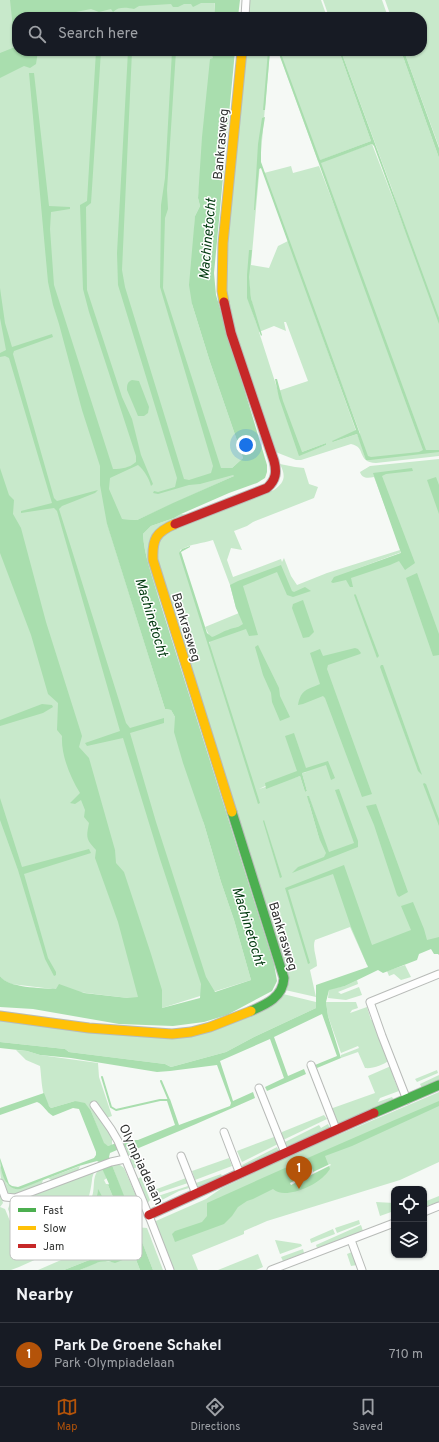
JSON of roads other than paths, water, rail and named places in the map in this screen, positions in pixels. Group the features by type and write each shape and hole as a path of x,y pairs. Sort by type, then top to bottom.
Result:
{"street":[{"path":"245,12 246,0"},
{"name":"Bankrasweg","path":"0,1016 126,1031 179,1034 218,1025 255,1009 276,997 282,991 284,984 284,978 153,560 152,551 156,536 164,529 267,488 276,478 275,466 232,333 222,291 223,243 242,56"},
{"path":"408,1100 370,1002 439,974"},
{"path":"311,1065 336,1129"},
{"name":"Olympiadelaan","path":"142,1199 149,1215 336,1129 408,1100 439,1085"},
{"path":"259,1088 284,1153"},
{"name":"Olympiadelaan","path":"94,1105 112,1129 141,1196"},
{"path":"224,1132 240,1174"},
{"path":"181,1156 196,1194"},
{"path":"20,1196 111,1162 125,1159"},
{"path":"0,1183 5,1197 10,1198"},
{"path":"427,1211 439,1206"},
{"path":"149,1215 170,1270"},
{"path":"271,1270 391,1224"},
{"path":"351,1240 362,1270"}],"water":[{"path":"10,0 240,0 239,12 214,12 215,3 201,3 193,7 191,4 184,4 178,7 173,7 171,4 139,6 134,9 121,8 113,12 111,9 99,12 91,9 76,12 12,12 12,19"},
{"path":"12,48 12,56 37,56 36,64 30,68 24,66 0,78 0,53"},
{"name":"Machinetocht","path":"96,56 101,56 91,203 86,207 87,290 122,397 132,419 141,455 153,484 151,486 146,474 138,465 110,478 109,489 122,519 137,520 234,476 189,485 158,494 153,493 154,491 158,492 175,487 177,478 118,285 117,253 128,56 132,56 122,270 125,287 184,479 189,480 211,473 213,466 160,287 161,205 165,178 172,56 176,56 167,190 168,209 165,218 163,288 221,468 232,468 243,458 210,362 192,304 189,285 195,216 200,206 198,198 202,137 210,59 213,58 212,56 235,56 214,273 216,295 267,465 267,472 265,478 257,483 229,493 174,518 151,526 143,534 145,550 151,573 274,964 277,981 272,991 227,1015 204,1022 173,1026 119,1024 33,1009 0,1007 0,976 10,983 25,987 56,989 59,984 84,993 128,998 138,997 118,922 95,858 96,850 88,838 87,832 89,823 84,817 85,810 81,800 75,804 70,803 80,793 67,766 63,751 62,736 57,730 58,703 48,694 31,635 0,553 0,468 9,495 14,500 13,514 21,528 46,622 82,736 79,747 89,758 115,850 116,863 124,872 162,990 162,1008 200,998 201,984 160,859 123,738 87,746 85,743 120,731 57,511 54,508 21,513 21,511 52,503 9,358 5,356 0,357 0,353 6,350 0,318 0,288 5,323 12,347 52,334 53,337 14,351 13,354 54,498 57,501 98,490 95,493 62,506 59,509 126,723 130,728 164,718 164,723 130,733 156,822 206,977 215,992 251,980 234,920 174,732 175,717 171,710 165,709 107,524 100,485 100,466 82,410 53,305 48,282 29,73 34,73 49,206 70,207 70,209 51,212 50,229 54,285 113,469 122,468 128,467 136,462 136,456 89,312 83,289 80,205 87,201"},
{"path":"268,56 270,56 265,110 263,110"},
{"path":"280,56 282,56 320,160 371,141 341,56 343,56 439,318 439,324 374,146 372,144 321,163 426,450 439,450 439,452 366,460 357,434 333,442 332,441 356,430 261,168 259,169 254,210 258,144 262,118 265,117 261,141 261,162 368,456 371,457 419,452 423,450"},
{"path":"403,56 406,56 439,148 439,158"},
{"path":"249,250 252,250 249,277 251,298 262,335 261,336 247,298"},
{"path":"275,379 277,379 283,401 302,452 326,443 326,445 299,456 279,398"},
{"path":"132,380 139,381 149,407 148,413 144,416 138,416 127,390 129,382"},
{"path":"412,468 413,471 386,474 382,476 415,563 405,570 399,561 351,578 353,587 350,587 346,580 333,583 331,582 334,577 401,553 373,473"},
{"path":"436,477 439,485 439,514 427,480"},
{"path":"190,546 181,552 207,633 212,637 224,631 239,627 243,624 236,608 230,585 238,581 281,565 292,591 294,592 305,587 311,591 293,597 287,595 277,572 243,586 258,635 249,636 246,629 209,642 260,803 258,804 179,553 182,549"},
{"path":"417,573 439,634 439,655 433,656 406,578"},
{"path":"355,594 379,656 377,658 354,595"},
{"path":"303,600 314,632 309,637 303,638 292,608 293,604"},
{"path":"258,645 279,688 280,696 290,717 280,721 272,702 271,693 263,675 255,647"},
{"path":"355,648 358,649 361,653 360,654 328,665 327,669 372,794 362,797 325,698 323,696 298,705 301,696 305,691 320,684 310,653 320,649 323,656"},
{"path":"383,665 422,775 418,771 380,667"},
{"path":"42,704 52,705 53,707 43,713 0,726 0,720"},
{"path":"294,733 306,768 328,761 335,778 331,780 326,765 302,773 307,791 305,792 300,776 266,789 265,783 297,771 285,736"},
{"path":"423,784 426,784 439,819 439,826"},
{"path":"339,789 358,841 358,847 292,873 298,867 324,857 326,853 319,838 307,796 309,796 329,852 354,843 335,790"},
{"path":"0,798 22,867 89,849 91,853 24,874 48,958 56,972 56,975 54,976 45,959 18,870 0,820"},
{"path":"376,804 408,892 399,897 366,806"},
{"path":"264,820 282,877 280,878 263,821"},
{"path":"344,865 372,945 411,930 401,906 413,902 427,940 439,937 439,955 434,954 431,949 419,954 417,960 383,973 378,970 345,986 329,990 326,1002 328,1016 341,1058 317,1068 315,1065 337,1056 322,1014 274,1037 288,1076 304,1069 306,1074 267,1091 265,1087 284,1078 270,1039 220,1061 233,1101 253,1092 255,1098 134,1150 124,1147 110,1153 109,1157 124,1196 113,1196 108,1185 109,1184 99,1162 97,1161 79,1166 20,1189 11,1187 4,1179 2,1174 0,1158 9,1184 18,1187 94,1158 96,1152 79,1109 73,1108 53,1116 37,1102 0,1115 0,1108 44,1093 51,1108 75,1101 85,1103 91,1111 104,1143 108,1146 122,1141 128,1142 138,1140 175,1125 167,1101 170,1099 179,1125 230,1106 231,1103 217,1065 157,1072 0,1048 0,1042 65,1049 69,1052 165,1064 171,1067 226,1052 316,1008 316,985 368,967 351,927 333,874 288,890 310,963 308,964 285,888"},
{"path":"439,1101 439,1106 352,1146 325,1156 330,1169 314,1184 299,1190 284,1193 273,1189 247,1201 238,1207 224,1224 175,1242 172,1234 175,1231 202,1222 207,1216 207,1203"},
{"path":"98,1189 102,1196 97,1196"},
{"path":"142,1242 153,1270 140,1270 136,1260 142,1260"},
{"path":"89,1260 123,1260 115,1263 108,1261 99,1262 80,1270 64,1270"}],"waterway":[{"path":"102,1077 111,1107 116,1110 160,1100 169,1100 161,1081"}],"place":[{"name":"Park De Groene Schakel","path":"299,1189"}]}
